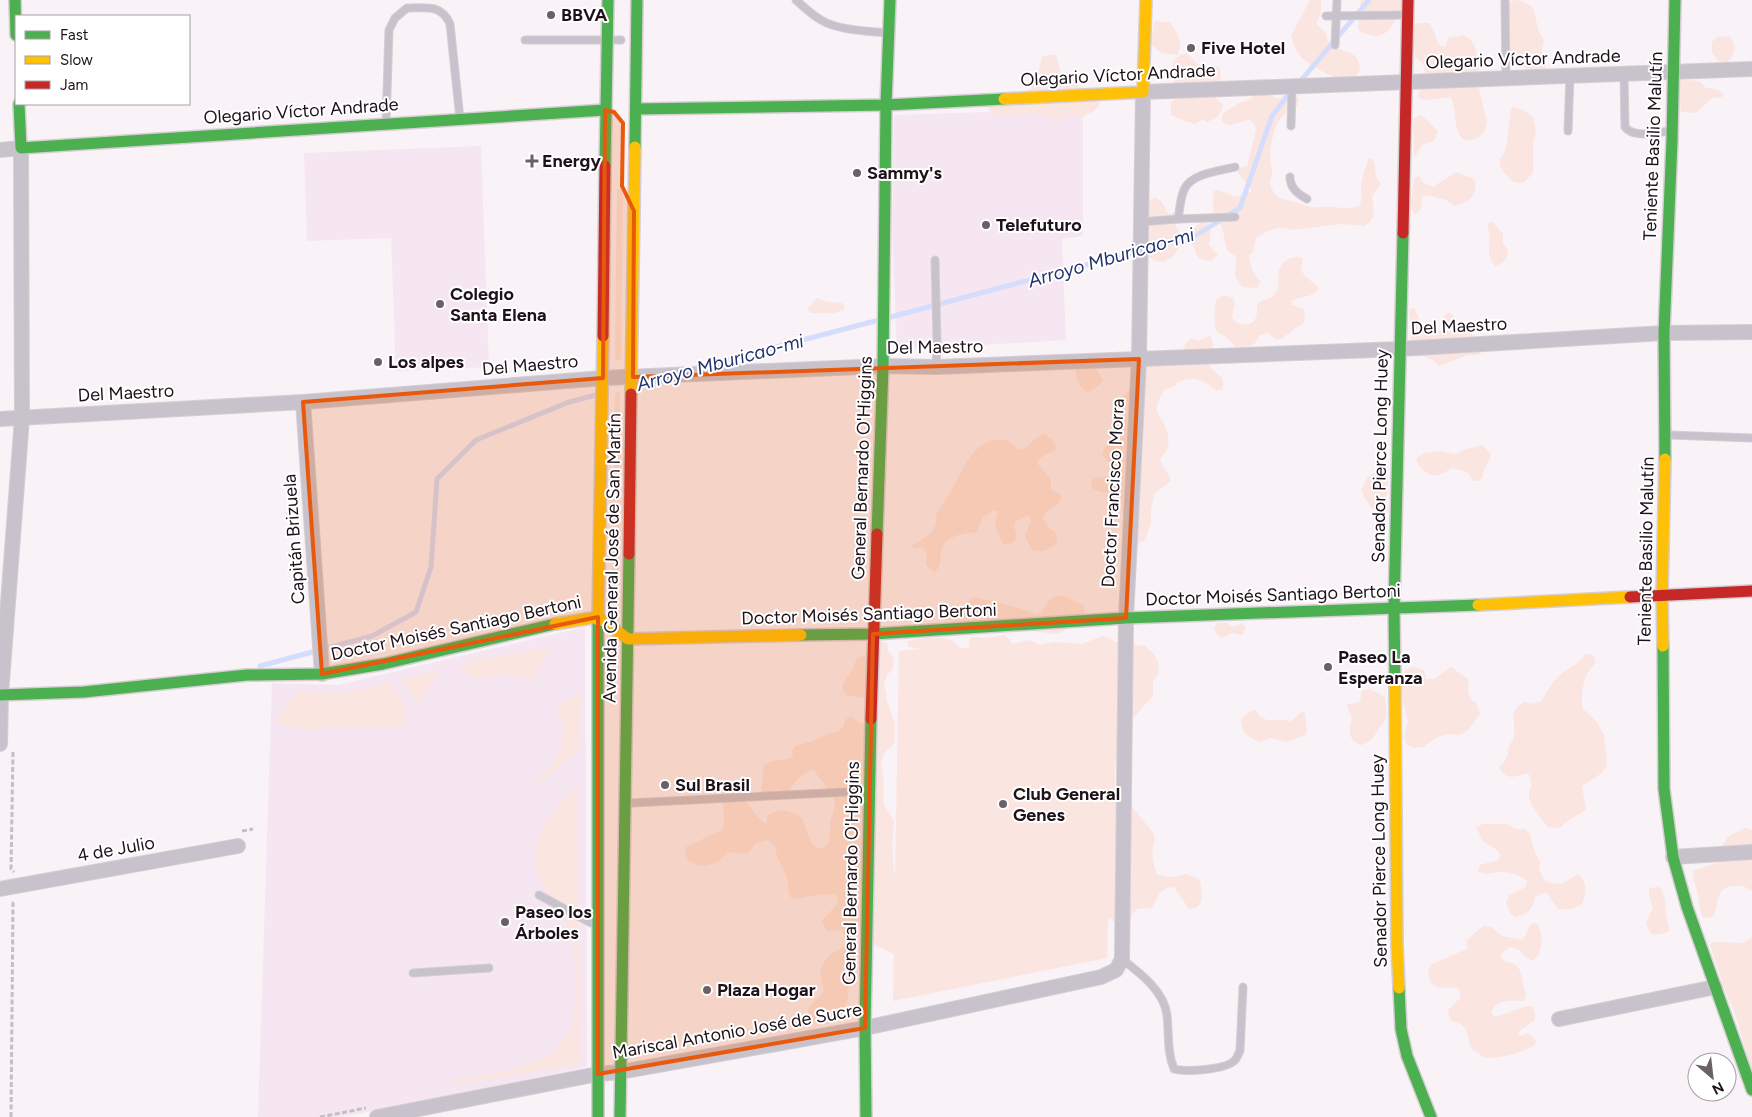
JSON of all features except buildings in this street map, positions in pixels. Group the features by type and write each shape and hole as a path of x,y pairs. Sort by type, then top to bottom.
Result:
{"main road":[{"path":"15,0 15,15"},
{"name":"Avenida General José de San Martín","path":"598,1117 598,617 608,0"},
{"name":"Avenida General José de San Martín","path":"620,1117 637,0"},
{"name":"General Bernardo O'Higgins","path":"866,1117 865,1028 873,634 883,366 886,105 890,0"},
{"name":"Doctor Francisco Morra","path":"1143,92 1146,0"},
{"name":"Senador Pierce Long Huey","path":"1408,0 1394,609 1397,944 1401,1028 1407,1056 1431,1117"},
{"name":"Teniente Basilio Malutín","path":"1675,0 1664,333 1666,435 1662,596 1664,789 1673,856 1687,906 1752,1090"},
{"name":"Olegario Víctor Andrade","path":"21,148 605,110 621,112 636,109 886,105 1143,92"},
{"path":"19,105 21,148"},
{"path":"622,186 634,211"},
{"name":"Doctor Moisés Santiago Bertoni","path":"0,695 84,692 247,675 322,674 383,664 567,621 598,617 628,639 873,634 1126,618 1394,609 1752,591"}],"street":[{"name":"Olegario Víctor Andrade","path":"1143,92 1752,69"},
{"name":"Doctor Francisco Morra","path":"1122,958 1126,618 1139,359 1143,92"},
{"name":"Olegario Víctor Andrade","path":"0,150 21,148"},
{"path":"7,744 0,695 22,418 21,148"},
{"name":"Del Maestro","path":"0,419 302,402 603,378 883,366 936,367 1400,349 1664,333 1752,332"},
{"name":"Capitán Brizuela","path":"302,402 322,674"},
{"name":"4 de Julio","path":"0,889 238,846"},
{"path":"1673,856 1752,852"},
{"name":"Mariscal Antonio José de Sucre","path":"377,1117 598,1074 620,1072 865,1028 1101,977 1116,970 1122,958"},
{"path":"1559,1019 1715,987"}],"lane":[{"path":"796,0 815,16 829,24 862,31 889,33"},
{"path":"1335,45 1337,0"},
{"path":"1505,0 1506,78"},
{"path":"386,124 389,30 395,18 406,8 437,9 445,14 450,24 460,119"},
{"path":"1326,16 1408,15"},
{"path":"525,40 621,40"},
{"path":"1624,74 1625,127 1629,132 1635,134 1672,131"},
{"path":"1568,132 1570,75"},
{"path":"1291,126 1292,87"},
{"path":"1178,219 1184,188 1196,178 1235,167"},
{"path":"1290,177 1290,183 1298,194 1307,200"},
{"path":"1140,222 1235,218"},
{"path":"935,260 936,367"},
{"path":"1666,435 1752,438"},
{"path":"625,803 870,791"},
{"path":"539,895 598,927"},
{"path":"1122,958 1146,978 1161,997 1167,1013 1170,1058 1174,1069 1182,1071 1226,1066 1236,1060 1240,1051 1243,988"},
{"path":"413,973 489,968"}],"path":[{"path":"7,744 11,869 15,872"},
{"path":"11,1117 13,903 16,899"}],"highlighted area":[{"path":"605,110 614,112 623,123 622,186 634,211 633,377 1139,359 1126,618 873,634 865,1028 598,1074 598,617 322,674 303,402 603,378"}],"shaded area":[{"path":"1310,0 1321,0 1321,13 1316,24 1325,32 1328,41 1333,46 1351,53 1359,62 1360,71 1349,81 1341,81 1315,67 1302,58 1295,47 1291,36"},
{"path":"1361,0 1405,0 1402,9 1389,30 1382,35 1374,36 1363,33 1358,29"},
{"path":"1513,0 1523,1 1533,8 1539,32 1544,40 1542,50 1546,66 1543,72 1531,74 1524,66 1517,66 1513,62 1513,57 1507,48 1507,7"},
{"path":"1155,20 1170,22 1180,42 1177,55 1162,53 1150,44"},
{"path":"1429,23 1438,44 1444,47 1448,38 1464,35 1474,45 1480,66 1476,76 1487,122 1482,134 1476,138 1464,140 1460,135 1456,125 1453,102 1450,97 1429,100 1420,99 1418,95 1424,79 1425,69 1420,61 1415,58 1413,24"},
{"path":"1730,36 1734,43 1734,54 1726,62 1718,61 1712,52 1712,42 1717,37"},
{"path":"1187,53 1203,71 1206,72 1214,66 1220,68 1221,77 1216,87 1216,99 1223,105 1218,116 1207,122 1203,119 1195,124 1171,115 1171,102 1175,100 1174,81 1171,76 1174,60 1180,55"},
{"path":"1056,55 1061,74 1073,76 1079,87 1100,98 1099,106 1094,111 1082,117 1072,113 1062,119 1055,120 1039,114 1007,116 995,114 989,110 989,105 1031,89 1031,80 1038,74 1042,57"},
{"path":"1679,81 1699,81 1706,88 1715,89 1724,94 1722,97 1712,98 1696,113 1681,112"},
{"path":"1256,91 1267,91 1273,97 1280,99 1286,94 1294,94 1299,99 1297,106 1287,109 1277,123 1272,141 1270,154 1272,173 1270,183 1272,190 1278,197 1312,207 1356,207 1361,200 1362,180 1369,158 1373,159 1376,175 1381,184 1372,196 1373,216 1365,226 1342,224 1291,230 1278,228 1256,238 1253,252 1249,255 1252,270 1261,282 1257,288 1242,287 1235,277 1236,257 1227,250 1222,227 1215,217 1213,208 1214,191 1219,190 1235,197 1251,192 1251,189 1237,172 1239,168 1247,166 1256,130 1255,125 1250,120 1228,125 1221,120 1224,113 1237,104 1251,99"},
{"path":"1513,107 1524,110 1533,117 1536,131 1533,142 1533,173 1524,182 1518,183 1512,181 1500,166 1500,160 1506,149"},
{"path":"1083,109 1083,236 1062,239 1066,340 897,350 892,227 894,115"},
{"path":"1421,115 1438,131 1434,141 1422,145 1414,158 1413,119"},
{"name":"Colegio Santa Elena","path":"481,146 489,367 396,371 391,238 307,241 304,153"},
{"path":"1456,172 1474,179 1475,189 1472,197 1455,206 1446,200 1428,195 1422,197 1421,209 1416,214 1410,208 1414,178 1419,176 1422,182 1433,187"},
{"path":"619,188 623,194 621,359 617,360 615,358 617,190"},
{"path":"1155,198 1162,203 1168,214 1175,213 1176,226 1180,234 1183,235 1190,232 1201,221 1208,223 1211,229 1209,245 1218,255 1211,261 1201,259 1198,257 1191,242 1180,247 1172,257 1164,262 1155,261 1145,254 1145,208 1149,201"},
{"path":"1493,222 1503,234 1503,244 1508,250 1505,260 1495,266 1491,260 1489,250 1488,223"},
{"path":"1299,257 1303,259 1301,269 1304,275 1319,288 1314,294 1291,301 1292,305 1304,309 1305,318 1303,324 1277,340 1268,333 1260,335 1253,345 1235,347 1216,328 1214,320 1217,299 1224,295 1233,298 1235,303 1232,317 1235,322 1246,325 1250,324 1257,315 1257,304 1271,297 1276,292 1279,281 1278,274 1283,264 1288,259"},
{"path":"817,298 828,302 842,303 845,306 843,310 835,313 811,313 807,309"},
{"path":"1414,308 1423,326 1430,331 1442,330 1445,326 1444,316 1448,313 1453,314 1456,330 1471,333 1482,351 1478,355 1468,355 1439,366 1432,360 1418,355 1411,350 1409,309"},
{"path":"1210,336 1213,344 1210,367 1222,379 1222,389 1217,391 1202,381 1189,379 1177,382 1175,386 1165,389 1160,397 1156,410 1169,439 1167,449 1160,459 1171,481 1155,493 1151,508 1151,522 1145,540 1137,544 1131,538 1129,521 1122,512 1120,495 1098,491 1092,488 1091,482 1095,478 1114,476 1118,470 1116,464 1107,461 1102,455 1104,449 1117,435 1121,426 1121,400 1131,387 1137,369 1183,351 1186,343 1192,338 1198,341"},
{"path":"1079,366 1094,368 1099,372 1103,381 1089,392 1086,391 1080,384 1075,372"},
{"path":"620,392 619,621 612,621 615,394"},
{"path":"1043,434 1052,439 1056,446 1056,449 1040,458 1037,463 1051,479 1051,490 1060,494 1061,499 1043,517 1048,527 1056,533 1057,543 1045,550 1032,550 1025,536 1031,520 1029,515 1016,521 1014,526 1016,533 1015,541 1003,545 995,525 998,511 994,510 983,517 977,532 954,536 946,542 941,553 939,567 934,572 926,565 926,551 922,547 915,548 911,546 925,538 933,530 939,509 974,452 988,442 997,440 1008,441 1018,449 1022,449"},
{"path":"1483,445 1491,455 1483,477 1479,481 1474,481 1468,472 1453,468 1440,474 1431,475 1419,466 1416,459 1424,453 1440,451 1456,454 1466,449"},
{"path":"1388,463 1388,492 1385,499 1389,507 1387,514 1380,515 1371,507 1361,491 1367,478"},
{"path":"1056,596 1064,596 1084,606 1085,612 1064,631 1056,634 944,620 950,608 964,608 970,599 974,597 1013,606 1037,615"},
{"path":"1217,623 1227,623 1233,627 1243,623 1246,628 1242,635 1232,633 1222,638 1214,629"},
{"path":"585,627 587,1067 342,1117 258,1117 272,683 338,685"},
{"name":"Club General Genes","path":"1005,635 1013,644 1030,640 1039,645 1055,642 1082,644 1103,636 1116,642 1144,645 1154,654 1158,662 1159,672 1153,682 1153,696 1133,718 1130,749 1120,749 1115,766 1115,790 1134,809 1154,834 1152,851 1157,874 1173,877 1187,874 1200,880 1201,903 1195,908 1189,909 1174,887 1169,887 1157,897 1152,908 1136,910 1128,925 1120,928 1108,918 1107,958 893,1001 894,954 873,944 859,926 855,936 857,947 847,1003 832,1023 818,1025 809,1015 808,1011 812,1003 824,991 820,970 832,954 842,948 847,939 841,930 827,931 822,921 838,903 837,897 834,894 829,894 799,899 791,898 787,878 777,856 775,846 768,840 756,843 749,852 744,854 728,852 717,862 704,866 690,862 687,858 686,847 722,830 724,825 723,792 728,789 740,796 766,824 768,815 777,811 789,812 802,818 810,841 816,847 821,849 827,845 830,838 830,822 835,802 830,791 814,770 802,775 788,792 763,795 761,790 764,765 791,758 795,746 813,741 830,733 838,732 843,727 847,718 852,717 860,723 868,724 867,699 846,695 843,684 853,669 857,658 871,653 882,641 887,643 888,651 894,657 893,669 887,675 884,686 895,724 894,744 884,753 881,763 884,783 884,805 894,821 892,848 895,879 899,651 924,649 909,647 907,641 935,638 949,640 960,648 971,648 969,641 972,637 988,638"},
{"path":"551,646 533,681 519,676 506,675 478,680 459,669 469,662"},
{"path":"1585,654 1593,655 1596,662 1586,675 1582,691 1582,708 1596,721 1604,735 1607,765 1602,773 1582,786 1586,809 1560,828 1548,827 1531,803 1529,792 1531,783 1528,773 1511,777 1505,774 1499,767 1506,758 1514,737 1514,713 1516,709 1524,702 1532,704 1542,701 1555,680"},
{"path":"1412,667 1424,670 1426,679 1434,679 1451,667 1468,679 1468,692 1473,702 1476,702 1480,714 1467,731 1459,735 1448,734 1437,737 1423,747 1414,748 1406,744 1404,737 1408,721 1403,702 1401,680 1405,670"},
{"path":"439,671 419,705 400,680"},
{"path":"389,683 407,707 402,726 311,729 274,723 298,691 338,694"},
{"path":"1370,689 1385,697 1387,717 1372,739 1362,745 1351,738 1350,726 1352,717 1347,707 1348,704 1360,702 1362,691"},
{"path":"581,694 579,749 544,780 534,783 543,776 556,758 563,738 561,716 556,705"},
{"path":"1253,710 1260,717 1267,720 1287,720 1290,722 1302,712 1305,713 1306,735 1287,742 1270,738 1261,742 1252,739 1244,731 1241,718"},
{"path":"577,786 580,1060 577,1064 453,1085 456,1080 501,1072 534,1062 560,1045 571,1028 576,998 574,952 564,920 541,882 535,856 539,836 549,817"},
{"path":"1483,824 1507,824 1516,829 1525,829 1530,834 1534,850 1540,862 1539,869 1545,881 1562,884 1578,874 1581,877 1585,884 1582,904 1572,909 1558,909 1546,892 1535,897 1533,905 1524,914 1516,917 1511,914 1506,903 1509,895 1526,887 1527,881 1512,873 1487,874 1478,871 1480,865 1499,860 1500,854 1483,841 1476,827"},
{"path":"1745,828 1752,830 1752,891 1741,886 1727,887 1718,897 1713,917 1703,918 1693,871 1724,860 1723,844 1729,836"},
{"path":"1659,887 1665,899 1669,931 1654,935 1650,932 1646,923 1653,908 1649,888"},
{"path":"1532,923 1538,924 1541,934 1539,954 1536,958 1532,961 1523,955 1520,950 1510,947 1501,954 1501,959 1518,967 1526,996 1523,1001 1501,1003 1491,1012 1495,1017 1531,1006 1534,1010 1535,1020 1518,1032 1519,1036 1529,1033 1536,1041 1534,1046 1502,1057 1482,1057 1470,1045 1464,1027 1450,1020 1448,1010 1460,998 1460,991 1457,988 1437,987 1431,982 1428,970 1432,964 1467,949 1467,940 1483,926 1491,927 1502,936 1523,940"},
{"path":"1752,935 1752,1071 1734,1010 1725,991 1710,944 1715,942 1743,943 1751,938"}],"waterway":[{"name":"Arroyo Mburicao-mi","path":"1298,84 1369,0"},
{"name":"Arroyo Mburicao-mi","path":"887,318 1195,236 1240,208 1272,116 1292,90"},
{"name":"Arroyo Mburicao-mi","path":"696,368 879,320"},
{"name":"Arroyo Mburicao-mi","path":"260,666 372,636 416,612 431,567 437,479 476,440 569,402 596,395"}],"traffic: fast":[{"path":"15,0 15,15"},
{"path":"605,166 608,0"},
{"path":"635,147 637,0"},
{"path":"877,534 883,366 886,105 890,0"},
{"path":"1665,459 1664,333 1672,140 1675,0"},
{"path":"636,109 886,105 1004,99"},
{"path":"19,105 21,148 605,110"},
{"path":"1395,684 1394,609 1403,233"},
{"path":"620,1117 629,554"},
{"path":"801,635 873,634 1126,618 1478,605"},
{"path":"598,620 598,1117"},
{"path":"0,695 84,692 247,675 322,674 383,664 555,624"},
{"path":"1663,646 1664,789 1673,857 1687,907 1752,1090"},
{"path":"866,1117 865,1028 871,719"},
{"path":"1399,988 1401,1029 1407,1056 1431,1117"}],"traffic: slow":[{"path":"1004,99 1143,92 1146,0"},
{"path":"631,394 635,147"},
{"path":"598,620 603,336"},
{"path":"1663,646 1662,596 1665,459"},
{"path":"1478,605 1630,597"},
{"path":"555,624 598,617 628,639 801,635"},
{"path":"1395,684 1399,988"}],"traffic: jam":[{"path":"1403,233 1408,0"},
{"path":"603,336 605,166"},
{"path":"629,554 631,394"},
{"path":"871,719 877,534"},
{"path":"1630,597 1752,591"}],"place":[{"name":"BBVA","path":"551,15"},
{"name":"Five Hotel","path":"1191,48"},
{"name":"Energy","path":"532,161"},
{"name":"Sammy's","path":"857,173"},
{"name":"Telefuturo","path":"986,225"},
{"name":"Colegio Santa Elena","path":"440,304"},
{"name":"Los alpes","path":"378,362"},
{"name":"Paseo La Esperanza","path":"1328,667"},
{"name":"Sul Brasil","path":"665,785"},
{"name":"Club General Genes","path":"1003,804"},
{"name":"Paseo los Árboles","path":"505,922"},
{"name":"Plaza Hogar","path":"707,990"}]}
